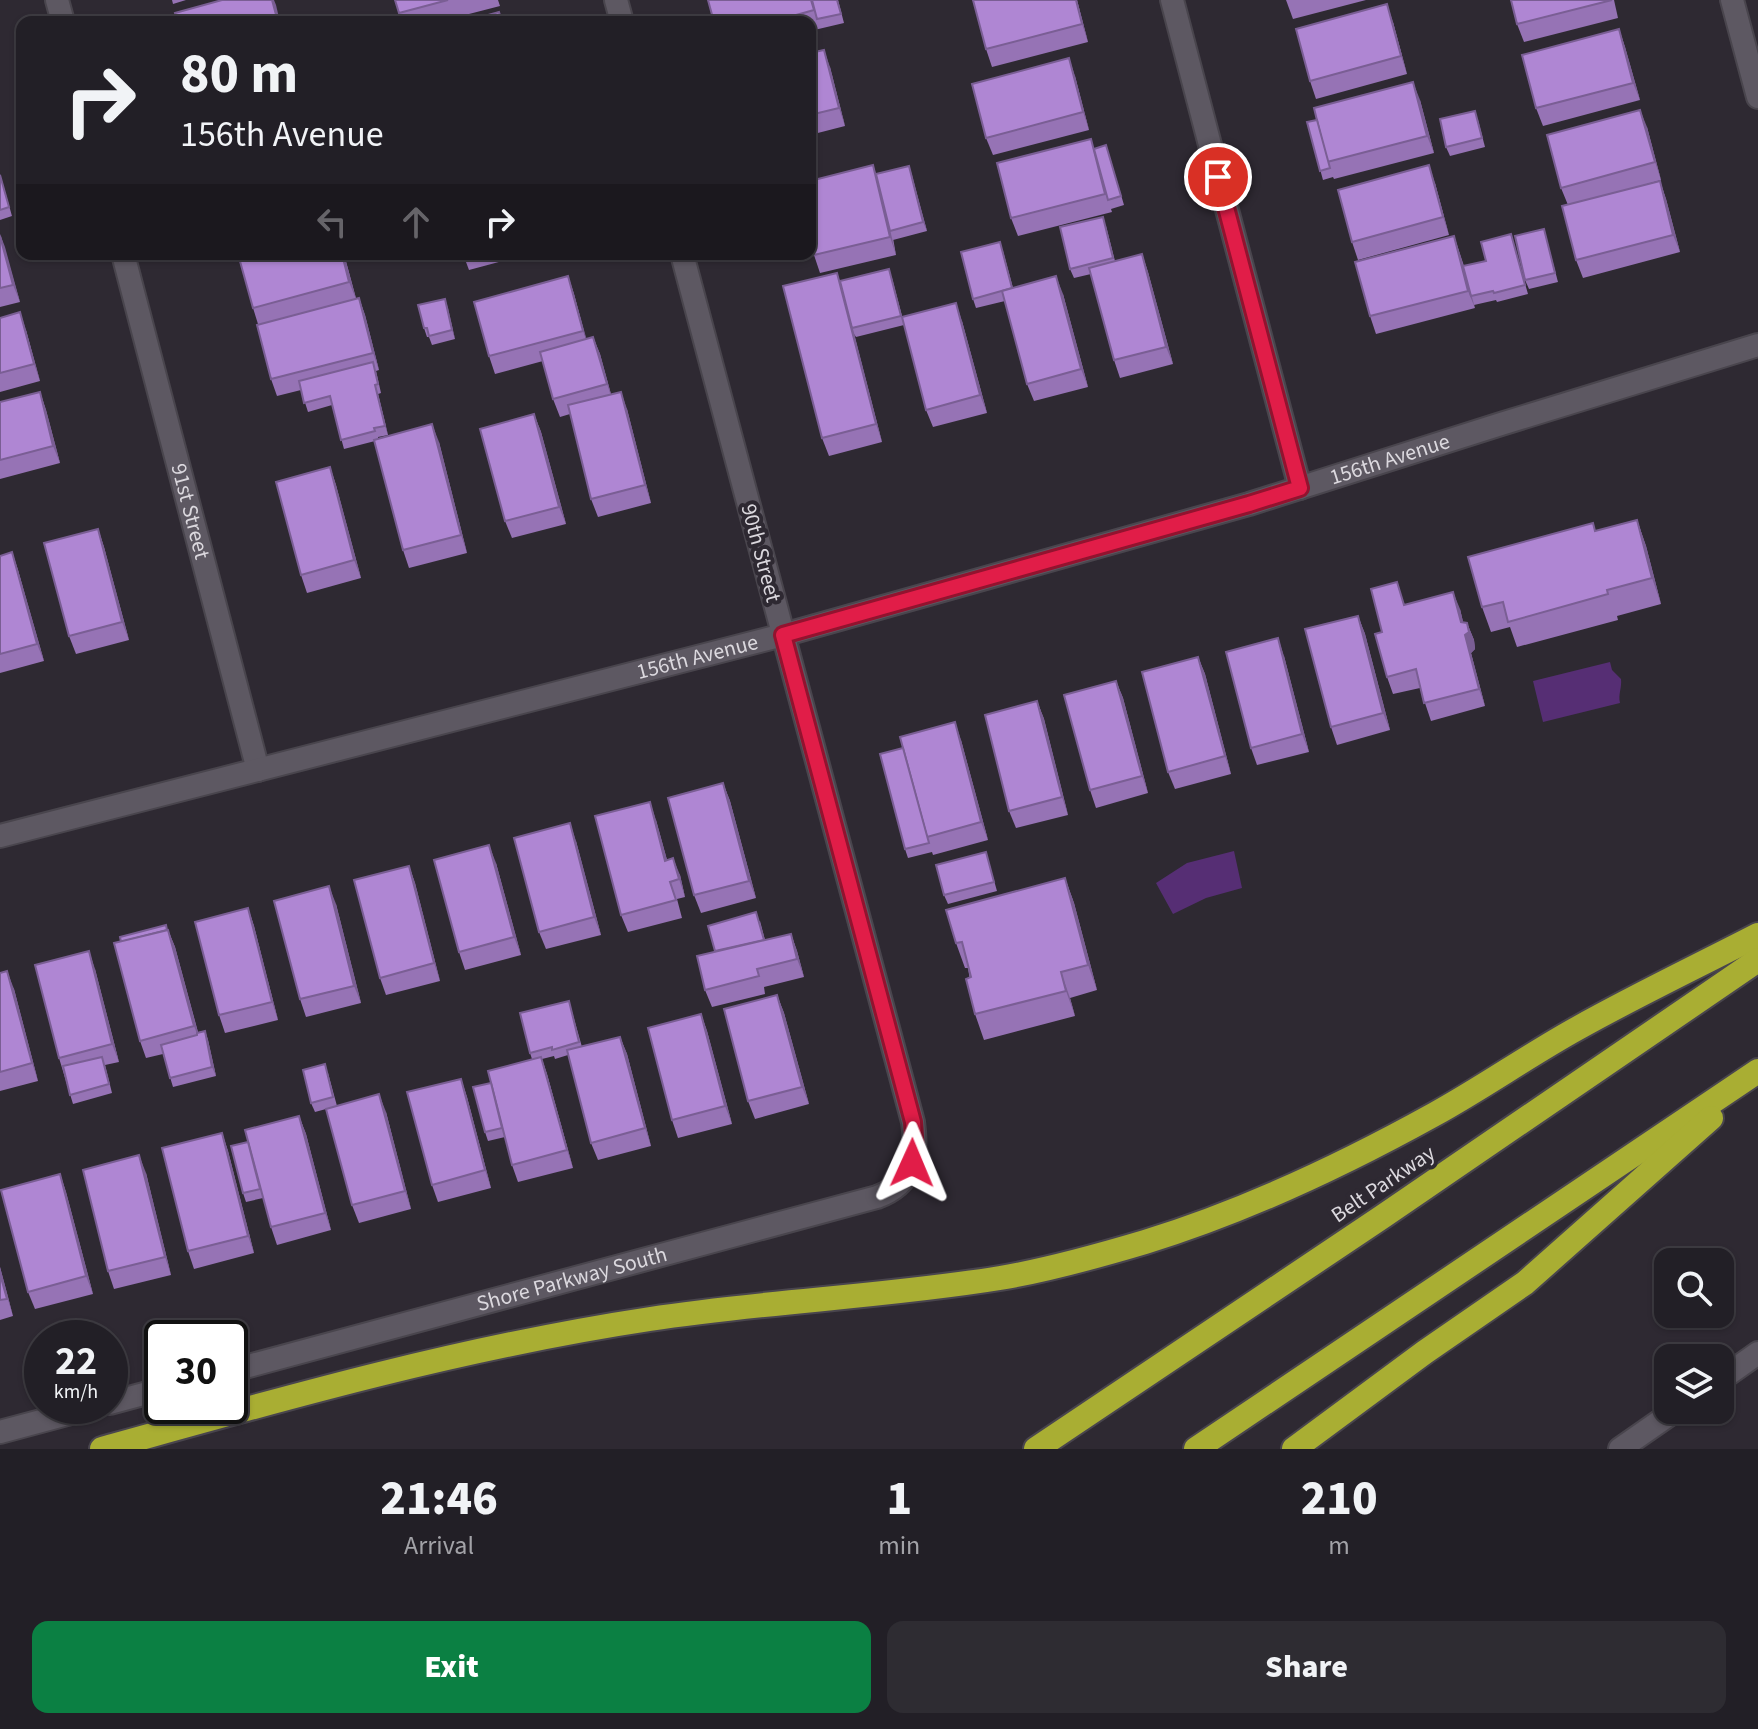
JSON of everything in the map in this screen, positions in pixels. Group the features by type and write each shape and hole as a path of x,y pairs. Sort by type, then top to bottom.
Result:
{"highway":[{"path":"102,1449 364,1377 565,1332 729,1307 955,1285 1067,1263 1148,1241 1253,1202 1371,1148 1447,1107 1575,1030 1758,935"},
{"name":"Belt Parkway","path":"1036,1449 1758,960"},
{"path":"1196,1449 1758,1073"},
{"path":"1294,1449 1525,1283 1758,1073"}],"street":[{"path":"1172,0 1300,488"},
{"path":"1732,0 1758,97"},
{"name":"91st Street","path":"125,260 258,770"},
{"name":"90th Street","path":"684,260 913,1122 915,1152 906,1176"},
{"name":"156th Avenue","path":"0,836 783,635 1249,504 1758,345"},
{"name":"Shore Parkway South","path":"248,1366 877,1197 889,1193 906,1176"},
{"path":"1734,1370 1758,1353"},
{"path":"0,1432 30,1424"},
{"path":"1620,1449 1656,1424"}],"shaded area":[{"path":"1610,662 1612,670 1621,679 1620,703 1543,722 1533,681"},
{"path":"1234,851 1242,888 1206,898 1173,914 1156,883 1187,863"}],"building":[{"path":"222,0 272,0 276,16 176,16 175,13"},
{"path":"395,0 448,0 399,13"},
{"path":"708,0 811,0 814,10 792,16 712,16"},
{"path":"812,0 837,0 841,14 817,19"},
{"path":"973,0 1076,0 1082,24 986,49"},
{"path":"1511,0 1612,0 1517,24"},
{"path":"1387,4 1401,56 1310,81 1296,29"},
{"path":"1619,29 1633,83 1536,108 1522,55"},
{"path":"824,50 839,108 816,114 816,52"},
{"path":"1069,58 1083,112 986,138 972,84"},
{"path":"1413,82 1427,136 1327,162 1314,108"},
{"path":"1640,110 1655,162 1561,188 1547,135"},
{"path":"1475,111 1482,138 1446,147 1440,119"},
{"path":"1317,120 1330,168 1320,171 1307,122"},
{"path":"1091,139 1105,194 1011,218 997,163"},
{"path":"1106,145 1121,196 1108,200 1094,149"},
{"path":"873,165 890,237 816,255 816,179"},
{"path":"1429,165 1443,217 1352,242 1338,190"},
{"path":"909,166 923,222 890,231 876,174"},
{"path":"0,175 9,207 0,210"},
{"path":"1660,181 1673,235 1576,260 1562,206"},
{"path":"1103,217 1113,258 1070,269 1060,227"},
{"path":"1544,229 1555,273 1525,280 1515,236"},
{"path":"1511,234 1525,285 1471,296 1463,266 1486,261 1481,242"},
{"path":"0,236 13,285 0,288"},
{"path":"1454,236 1468,291 1370,316 1355,262"},
{"path":"1000,242 1012,288 973,299 961,252"},
{"path":"1142,254 1166,347 1114,360 1089,268"},
{"path":"240,260 344,260 349,282 253,308"},
{"path":"889,269 901,316 852,328 840,281"},
{"path":"837,273 876,424 822,438 783,286"},
{"path":"568,276 583,331 489,356 474,302"},
{"path":"1056,276 1081,369 1027,384 1002,291"},
{"path":"359,298 373,353 271,379 257,325"},
{"path":"445,299 452,330 429,336 418,305"},
{"path":"956,303 980,395 926,410 902,317"},
{"path":"20,312 34,364 0,373 0,318"},
{"path":"593,337 607,384 553,399 540,352"},
{"path":"373,362 385,426 341,440 330,396 304,403 299,381"},
{"path":"40,392 53,446 0,460 0,402"},
{"path":"621,392 645,485 591,499 568,405"},
{"path":"534,414 559,507 505,521 480,429"},
{"path":"432,424 461,535 403,550 374,440"},
{"path":"330,467 354,560 301,575 276,482"},
{"path":"1637,520 1652,578 1607,590 1608,594 1508,622 1503,602 1482,607 1468,557 1593,523 1595,531"},
{"path":"98,529 122,622 69,636 44,543"},
{"path":"12,552 37,644 0,654 0,556"},
{"path":"1397,582 1404,605 1453,592 1461,622 1467,623 1469,632 1465,635 1479,689 1424,703 1416,669 1387,677 1375,634 1382,632 1371,589"},
{"path":"1358,616 1383,713 1331,727 1305,629"},
{"path":"1278,638 1302,734 1251,748 1226,652"},
{"path":"1198,657 1225,756 1168,772 1142,672"},
{"path":"1116,681 1142,776 1090,790 1064,695"},
{"path":"1037,701 1062,797 1009,811 985,715"},
{"path":"955,722 981,822 927,837 900,737"},
{"path":"903,748 929,843 905,849 880,754"},
{"path":"723,783 749,881 694,895 668,798"},
{"path":"650,802 665,861 673,858 679,879 670,882 676,900 621,915 595,816"},
{"path":"570,823 594,917 539,932 514,838"},
{"path":"489,845 514,937 459,952 434,860"},
{"path":"986,852 994,882 944,895 936,865"},
{"path":"409,866 434,963 380,978 354,880"},
{"path":"1065,878 1088,965 1061,972 1066,991 975,1014 966,979 971,977 962,942 956,943 946,910"},
{"path":"329,886 354,986 300,999 274,901"},
{"path":"248,908 272,1002 219,1015 195,922"},
{"path":"756,912 764,940 715,951 708,926"},
{"path":"166,925 167,930 121,942 120,937"},
{"path":"168,930 194,1026 140,1041 114,943"},
{"path":"791,934 797,959 757,969 759,976 705,990 697,956"},
{"path":"89,951 112,1044 59,1058 35,965"},
{"path":"7,971 32,1063 0,1072 0,973"},
{"path":"777,995 802,1087 748,1101 724,1009"},
{"path":"569,1001 579,1042 530,1053 520,1013"},
{"path":"701,1014 725,1106 672,1120 648,1028"},
{"path":"205,1031 212,1067 170,1078 161,1045"},
{"path":"620,1037 645,1128 591,1143 567,1050"},
{"path":"102,1057 109,1084 70,1095 63,1066"},
{"path":"541,1057 567,1150 512,1165 488,1071"},
{"path":"325,1064 333,1097 311,1103 303,1070"},
{"path":"461,1079 485,1170 432,1185 407,1092"},
{"path":"491,1083 502,1128 485,1132 473,1087"},
{"path":"379,1094 405,1191 352,1205 326,1109"},
{"path":"299,1116 325,1213 271,1227 245,1130"},
{"path":"222,1133 248,1236 188,1251 162,1148"},
{"path":"248,1142 260,1189 243,1193 231,1146"},
{"path":"139,1155 165,1257 108,1271 83,1170"},
{"path":"60,1174 86,1276 28,1292 1,1190"},
{"path":"0,1274 7,1299 0,1300"}],"route":[{"path":"912,1163 915,1152 913,1122 783,635 1300,488 1218,177"}]}
